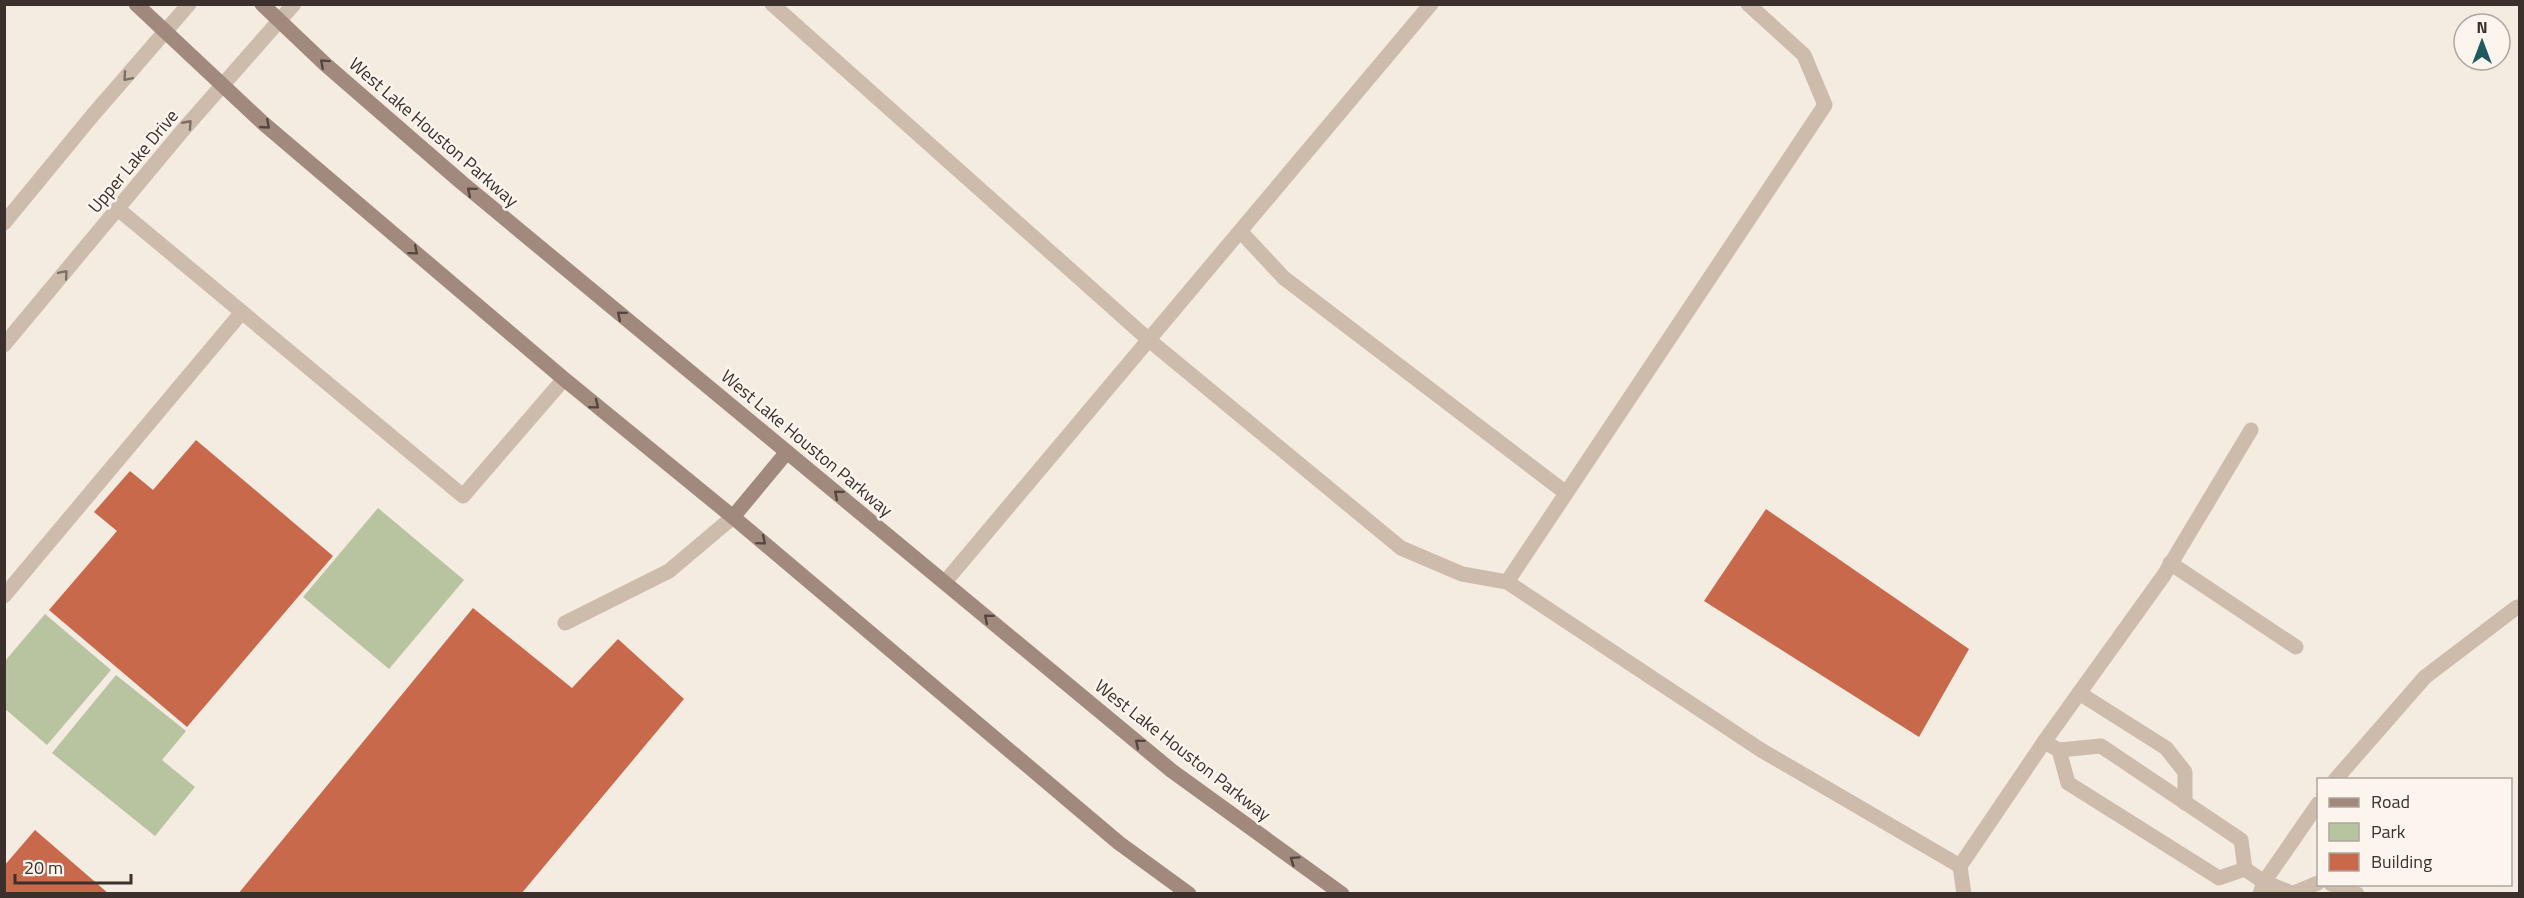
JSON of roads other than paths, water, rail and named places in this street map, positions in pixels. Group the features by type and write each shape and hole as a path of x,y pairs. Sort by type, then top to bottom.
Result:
{"main road":[{"path":"136,4 263,123 564,379 733,516 1119,843 1189,894"},
{"name":"West Lake Houston Parkway","path":"262,4 461,182 1172,771 1342,894"},
{"path":"733,516 787,452"}],"street":[{"path":"4,223 92,116 189,4"},
{"name":"Upper Lake Drive","path":"4,345 294,4"},
{"path":"772,4 1149,340 1401,548 1462,574 1507,582 1761,750 1960,867"},
{"path":"945,582 1431,4"},
{"path":"1507,582 1825,105 1804,56 1748,4"},
{"path":"118,209 463,496 564,379"},
{"path":"1240,232 1284,278 1566,493"},
{"path":"4,596 242,312"},
{"path":"1964,894 1960,867 2044,742 2164,575 2252,430"},
{"path":"565,623 669,572 733,516"},
{"path":"2170,562 2296,647"},
{"path":"2337,778 2425,677 2517,607"},
{"path":"2079,693 2166,748 2185,772 2185,803"},
{"path":"2044,742 2059,750 2101,746 2241,840 2245,869 2262,888 2294,893 2317,883"},
{"path":"2059,750 2067,783 2219,878 2245,869"},
{"path":"2262,888 2317,807"},
{"path":"2334,886 2357,894"}]}
